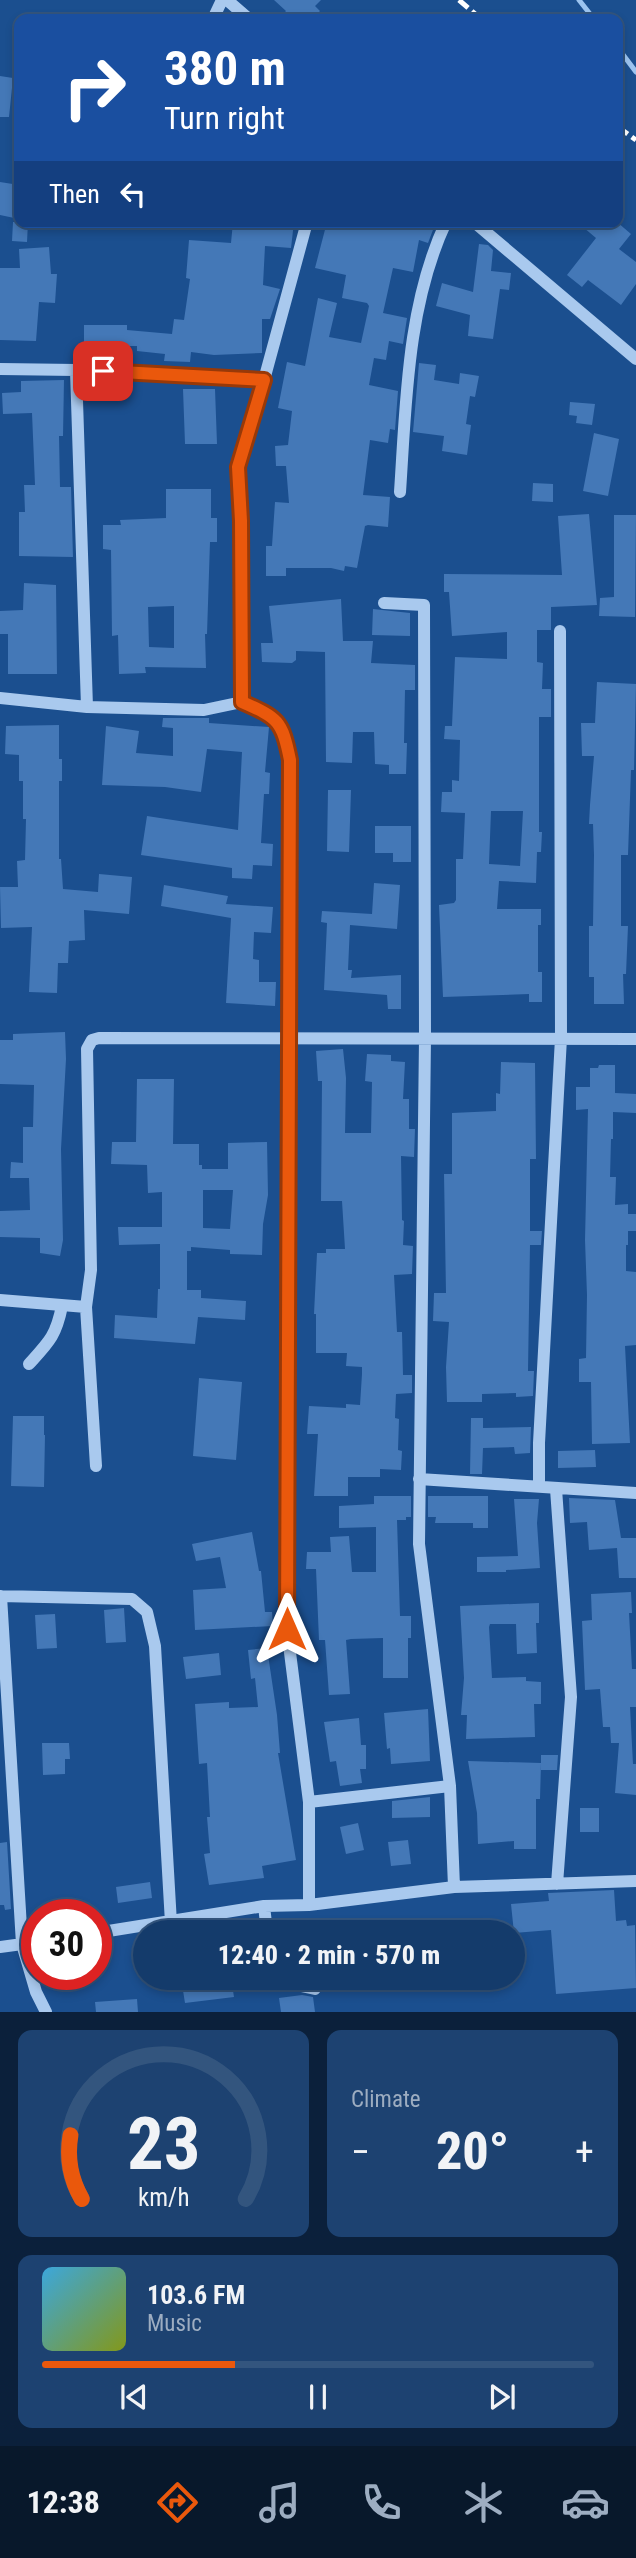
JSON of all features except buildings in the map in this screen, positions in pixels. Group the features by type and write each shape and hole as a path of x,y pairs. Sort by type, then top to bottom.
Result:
{"street":[{"path":"225,0 243,14"},
{"path":"242,702 238,467 305,228"},
{"path":"400,492 408,380 420,303 443,228"},
{"path":"481,228 636,359"},
{"path":"0,369 76,370 264,380"},
{"path":"76,370 87,706"},
{"path":"384,603 424,605 425,1038 420,1566 450,1786 454,1887"},
{"path":"539,1485 561,1038 561,631"},
{"path":"0,698 87,706 204,710 242,702 272,715 284,733 290,760 287,1629 309,1802 309,1905"},
{"path":"96,1466 86,1307 91,1270 87,1049 92,1040 288,1037 636,1039"},
{"path":"0,1300 86,1307"},
{"path":"29,1364 58,1327 61,1306"},
{"path":"419,1479 636,1493"},
{"path":"556,1489 571,1697 558,1884"},
{"path":"21,1928 0,1596 132,1599 147,1612 155,1646 171,1920"},
{"path":"309,1802 450,1786"},
{"path":"187,1920 264,1906 309,1905 454,1887 636,1881"},
{"path":"264,1906 266,1920"},
{"path":"112,1931 133,1928"},
{"path":"0,1947 21,1944"},
{"path":"36,1990 46,2012"}],"waterway":[{"path":"579,0 590,14"},
{"path":"623,55 636,72"}],"railway":[{"path":"459,0 475,14"},
{"path":"623,131 636,140"}],"route":[{"path":"103,371 264,380 238,467 242,702 272,715 284,733 290,760 287,1629"}]}
